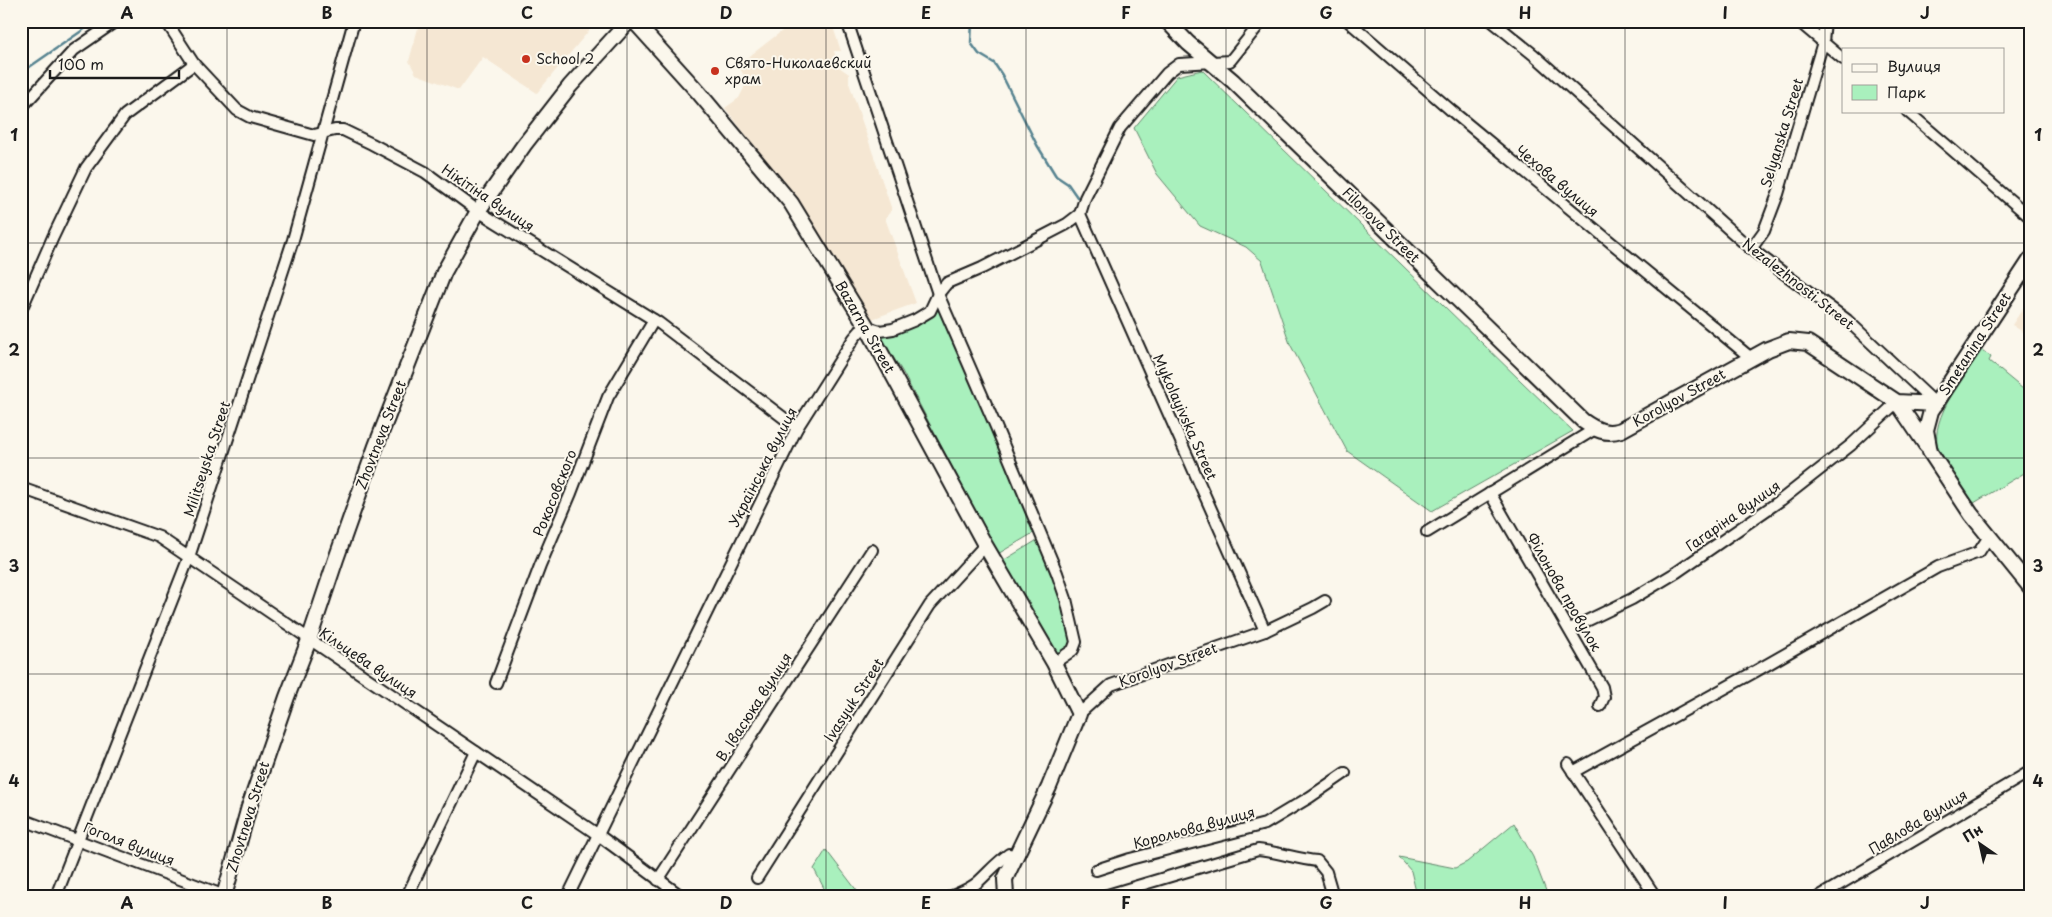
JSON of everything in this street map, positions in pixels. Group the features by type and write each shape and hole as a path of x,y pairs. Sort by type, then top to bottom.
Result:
{"main road":[{"name":"Zhovtneva Street","path":"224,896 249,807 287,697 309,640 376,446 444,272 478,211 524,145 570,86 629,21"},
{"name":"Bazarna Street","path":"634,21 699,93 791,203 867,327 985,544 1054,663 1079,714"},
{"name":"Filonova Street","path":"1166,21 1233,81 1583,421 1595,429"},
{"name":"Smetanina Street","path":"1936,404 2031,259"},
{"name":"Korolyov Street","path":"1595,429 1605,432 1621,430 1751,358 1789,341 1808,343 1897,402"},
{"path":"1897,402 1936,404 1928,420 1926,430 1930,452"},
{"path":"1897,402 1970,514 2031,588"},
{"name":"Korolyov Street","path":"1006,896 1005,880 1050,787 1079,714"}],"street":[{"path":"21,108 74,50 116,21"},
{"name":"Нікітіна вулиця","path":"166,21 194,64 237,110 250,117 314,135 343,130 425,172 478,211 654,320 796,428"},
{"name":"Militseyska Street","path":"56,896 80,840 189,557 293,240 354,21"},
{"path":"847,21 938,294 996,427 1066,599 1076,642 1073,650 1054,663"},
{"path":"867,327 880,330 893,328 915,320 930,311 938,294 947,283 982,268 1067,224 1080,214 1085,198 1120,128 1167,73 1179,64 1230,61 1262,21"},
{"name":"Чехова вулиця","path":"1348,21 1453,112 1751,358"},
{"name":"Nezalezhnosti Street","path":"1492,21 1534,55 1751,249 1847,320 1936,404"},
{"path":"1798,21 1842,58"},
{"name":"Selyanska Street","path":"1751,249 1764,231 1778,194 1823,42 1825,21"},
{"path":"21,310 86,168 125,115 194,64"},
{"path":"1908,112 2031,218"},
{"name":"Mykolayivska Street","path":"1080,214 1265,631"},
{"name":"Рокосовского","path":"496,683 608,396 654,320"},
{"name":"Українська вулиця","path":"568,896 796,428 854,338 860,330 867,327"},
{"name":"Гагаріна вулиця","path":"1570,629 1632,600 1706,552 1788,494 1851,445 1897,402"},
{"path":"1427,532 1595,429"},
{"name":"Кільцева вулиця","path":"21,488 159,538 597,834 681,896"},
{"name":"Філонова провулок","path":"1490,493 1602,687 1604,697 1600,706"},
{"path":"1655,896 1571,768 1756,672 1938,567 1979,552 1988,538"},
{"name":"Ivasyuk Street","path":"757,878 930,605 985,544"},
{"name":"В. Івасюка вулиця","path":"658,880 872,550"},
{"name":"Korolyov Street","path":"1079,714 1112,685 1265,631 1313,608 1325,600"},
{"path":"407,896 476,752"},
{"name":"Павлова вулиця","path":"1820,896 2031,771"},
{"name":"Корольова вулиця","path":"1096,870 1130,859 1264,824 1310,797 1345,773"},
{"name":"Гоголя вулиця","path":"21,819 224,896"},
{"path":"1104,896 1258,850 1276,852 1298,859 1317,861 1326,872 1333,896"},
{"path":"952,896 968,889 1009,854 1015,856"}],"shaded area":[{"name":"School 2","path":"420,21 597,21 537,93 483,57 459,90 416,74 409,61"},
{"path":"795,21 831,21 841,51 834,51 839,67 849,74 849,83 892,210 885,218 916,303 872,319 795,198 725,108 739,98 744,88 744,76 738,65"},
{"path":"2031,296 2031,337 2012,325"}],"green space":[{"path":"1202,70 1573,431 1432,511 1347,451 1290,344 1262,261 1246,247 1200,226 1157,174 1134,128 1177,76"},
{"path":"938,305 967,368 1035,532 996,555 978,516 902,371 881,338"},
{"path":"1982,350 1991,357 1989,361 2023,389 2031,377 2031,469 1974,503 1954,477 1941,455 1937,436 1944,410"},
{"path":"1039,539 1063,603 1073,642 1068,650 1056,656 1001,562"},
{"path":"1514,823 1533,857 1548,896 1417,896 1411,871 1399,857 1455,868 1467,862"},
{"path":"826,850 861,896 828,896 814,869"}],"waterway":[{"path":"21,78 28,68 96,21"},
{"path":"972,21 971,43 979,54 994,63 1002,75 1037,145 1056,176 1068,184 1077,197"}],"place":[{"name":"School 2","path":"526,59"},
{"name":"Свято-Николаевский храм","path":"715,71"}]}
